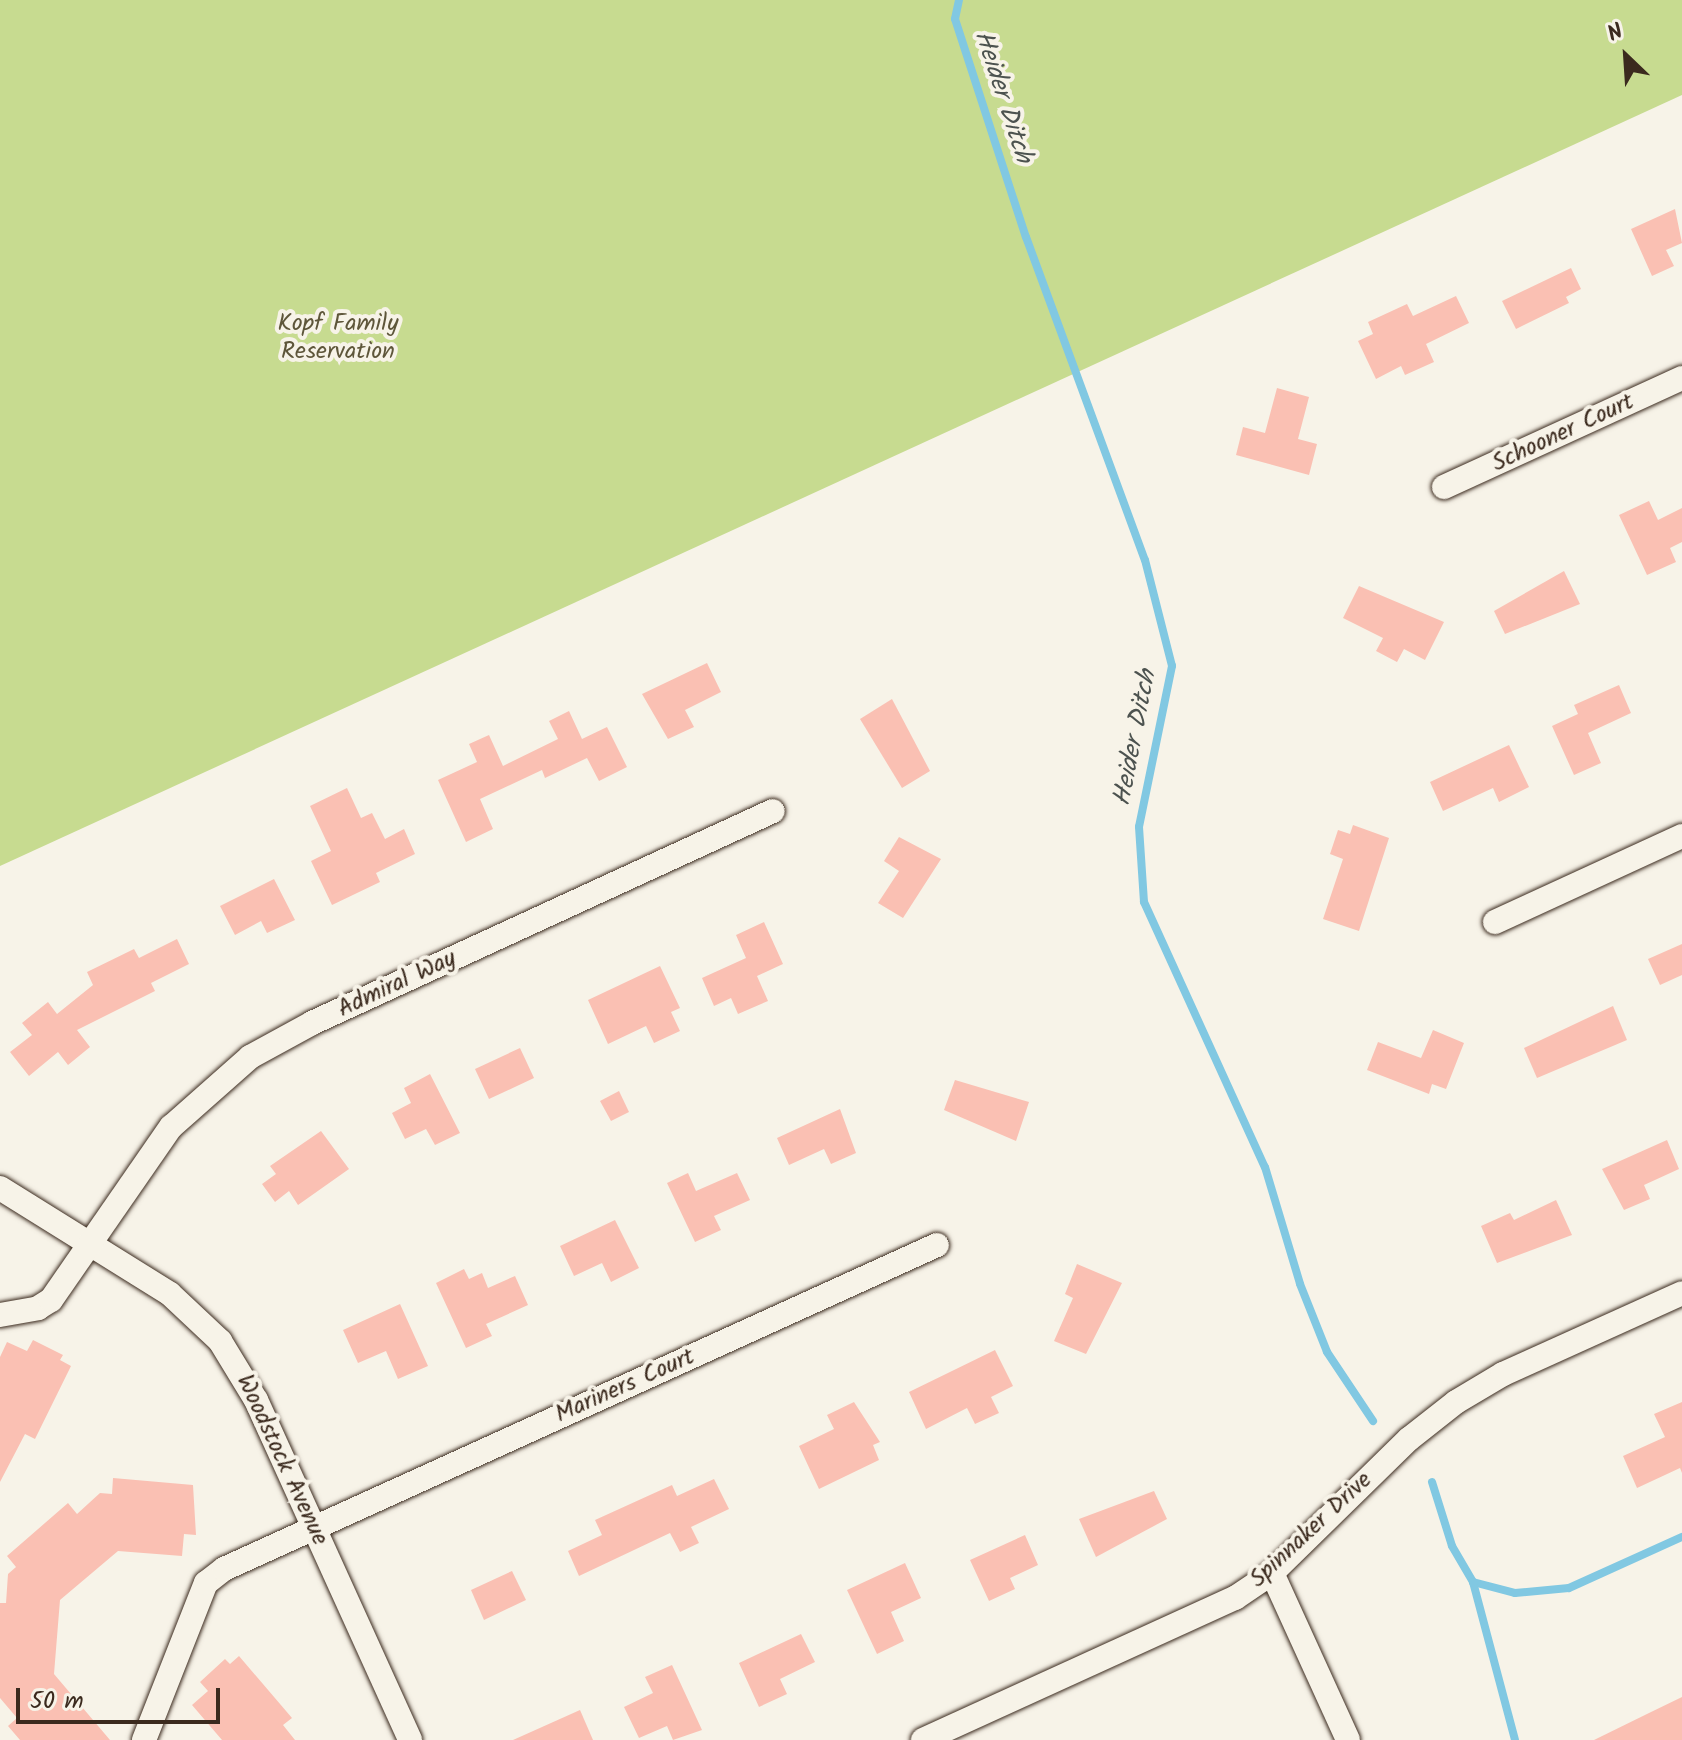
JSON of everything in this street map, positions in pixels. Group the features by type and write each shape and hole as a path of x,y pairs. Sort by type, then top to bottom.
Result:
{"street":[{"name":"Schooner Court","path":"1444,487 1682,378"},
{"name":"Admiral Way","path":"0,1315 38,1308 51,1300 92,1246 171,1127 250,1057 312,1023 773,811"},
{"path":"1495,922 1682,836"},
{"name":"Woodstock Avenue","path":"0,1188 170,1294 220,1341 246,1379 410,1740"},
{"name":"Mariners Court","path":"144,1740 206,1583 314,1527 937,1245"},
{"name":"Spinnaker Drive","path":"923,1740 1206,1613 1272,1573 1409,1439 1456,1402 1503,1374 1682,1293"},
{"path":"1272,1573 1348,1740"}],"green space":[{"name":"Kopf Family Reservation","path":"0,0 1682,0 1682,95 0,866"}],"building":[{"path":"1675,209 1682,243 1666,250 1674,266 1652,276 1631,229"},
{"path":"1571,268 1581,289 1566,297 1569,303 1516,329 1502,301"},
{"path":"1456,296 1469,323 1426,344 1434,362 1405,375 1401,366 1376,379 1358,341 1373,334 1368,322 1407,304 1413,316"},
{"path":"1277,388 1309,397 1298,439 1317,444 1309,475 1236,455 1243,427 1265,433"},
{"path":"1649,501 1658,520 1682,508 1682,542 1670,548 1676,562 1647,575 1619,515"},
{"path":"1564,571 1580,604 1505,634 1494,611"},
{"path":"1359,586 1444,622 1425,660 1404,649 1397,662 1376,651 1383,638 1343,618"},
{"path":"707,663 721,692 685,710 694,727 668,739 642,694"},
{"path":"1619,685 1631,713 1588,733 1601,763 1574,775 1552,726 1578,714 1574,705"},
{"path":"892,699 930,771 902,788 860,719"},
{"path":"569,711 582,739 607,727 627,767 599,781 587,758 545,778 542,770 480,799 493,829 466,842 438,780 477,762 469,744 489,735 503,766 558,739 549,721"},
{"path":"1509,745 1529,787 1499,802 1493,788 1443,811 1430,782"},
{"path":"347,788 361,818 372,813 385,839 404,829 415,854 376,873 380,882 332,905 311,861 331,851 310,806"},
{"path":"1353,825 1389,838 1359,931 1323,919 1343,859 1330,854 1338,830 1350,834"},
{"path":"899,837 941,859 903,918 878,903 899,871 884,861"},
{"path":"274,879 295,920 267,933 261,921 235,935 220,906"},
{"path":"764,922 783,964 757,976 768,1001 738,1014 731,998 714,1006 702,978 746,958 736,935"},
{"path":"177,939 189,964 151,983 155,991 77,1030 90,1047 68,1065 58,1052 29,1076 10,1052 32,1035 22,1023 48,1002 57,1014 93,985 87,972 134,949 139,958"},
{"path":"1682,944 1682,975 1660,985 1648,959"},
{"path":"660,966 680,1008 671,1012 680,1031 654,1043 646,1026 608,1044 588,1000"},
{"path":"1613,1006 1627,1040 1537,1078 1524,1048"},
{"path":"1433,1030 1464,1043 1446,1089 1432,1084 1429,1094 1367,1070 1378,1042 1421,1058"},
{"path":"520,1048 534,1078 489,1099 475,1069"},
{"path":"430,1074 460,1133 435,1145 426,1129 405,1139 392,1113 411,1103 404,1088"},
{"path":"955,1080 1029,1102 1016,1141 944,1110"},
{"path":"619,1091 629,1112 611,1121 600,1101"},
{"path":"840,1109 856,1153 831,1164 824,1149 789,1165 777,1138"},
{"path":"321,1131 349,1169 298,1205 289,1191 275,1202 262,1184 276,1174 270,1166"},
{"path":"1667,1140 1679,1169 1644,1185 1650,1199 1624,1210 1602,1169"},
{"path":"688,1173 696,1191 737,1173 750,1200 714,1216 721,1230 695,1242 667,1183"},
{"path":"1556,1200 1572,1235 1497,1263 1481,1226 1510,1213 1514,1220"},
{"path":"615,1220 639,1268 611,1282 602,1263 574,1276 560,1246"},
{"path":"1077,1264 1122,1283 1086,1354 1054,1341 1073,1298 1065,1294"},
{"path":"464,1269 469,1279 482,1273 488,1288 515,1276 528,1305 486,1324 492,1336 466,1348 436,1283"},
{"path":"400,1304 428,1366 398,1379 386,1351 358,1363 343,1330"},
{"path":"33,1340 63,1355 60,1360 71,1366 35,1439 25,1434 0,1482 0,1357 7,1342 27,1351"},
{"path":"995,1350 1013,1386 991,1397 999,1413 975,1424 967,1408 926,1429 909,1392"},
{"path":"854,1402 880,1442 873,1445 879,1460 819,1489 799,1446 834,1429 827,1415"},
{"path":"1682,1402 1682,1473 1680,1468 1637,1488 1623,1456 1665,1437 1654,1414"},
{"path":"113,1478 193,1485 196,1535 184,1534 182,1556 118,1551 60,1600 54,1674 110,1740 20,1740 8,1726 17,1718 0,1698 0,1603 6,1603 8,1574 16,1567 7,1556 68,1503 77,1514 100,1493 112,1494"},
{"path":"714,1479 729,1509 691,1527 699,1543 680,1552 670,1533 579,1576 568,1551 602,1535 595,1520 672,1485 677,1496"},
{"path":"1154,1491 1167,1519 1096,1557 1079,1519"},
{"path":"1025,1535 1038,1565 1010,1578 1015,1589 989,1601 970,1560"},
{"path":"905,1563 921,1598 891,1612 904,1641 877,1654 847,1590"},
{"path":"512,1571 526,1600 484,1620 471,1590"},
{"path":"801,1634 815,1662 780,1679 787,1694 759,1707 739,1663"},
{"path":"239,1656 292,1718 283,1725 295,1740 222,1740 192,1705 208,1691 200,1682 225,1659 230,1664"},
{"path":"672,1665 702,1730 673,1740 667,1726 639,1738 624,1707 653,1693 645,1677"},
{"path":"1682,1697 1682,1740 1594,1740 1649,1713"},
{"path":"580,1710 593,1740 513,1740"}],"waterway":[{"name":"Heider Ditch","path":"959,0 955,19 1026,237 1145,560 1172,666 1139,827 1144,902 1265,1167 1300,1284 1327,1352 1373,1421"},
{"name":"Heider Ditch","path":"1432,1482 1452,1546 1473,1582 1515,1593 1569,1588 1682,1537"},
{"path":"1473,1582 1515,1740"}]}
